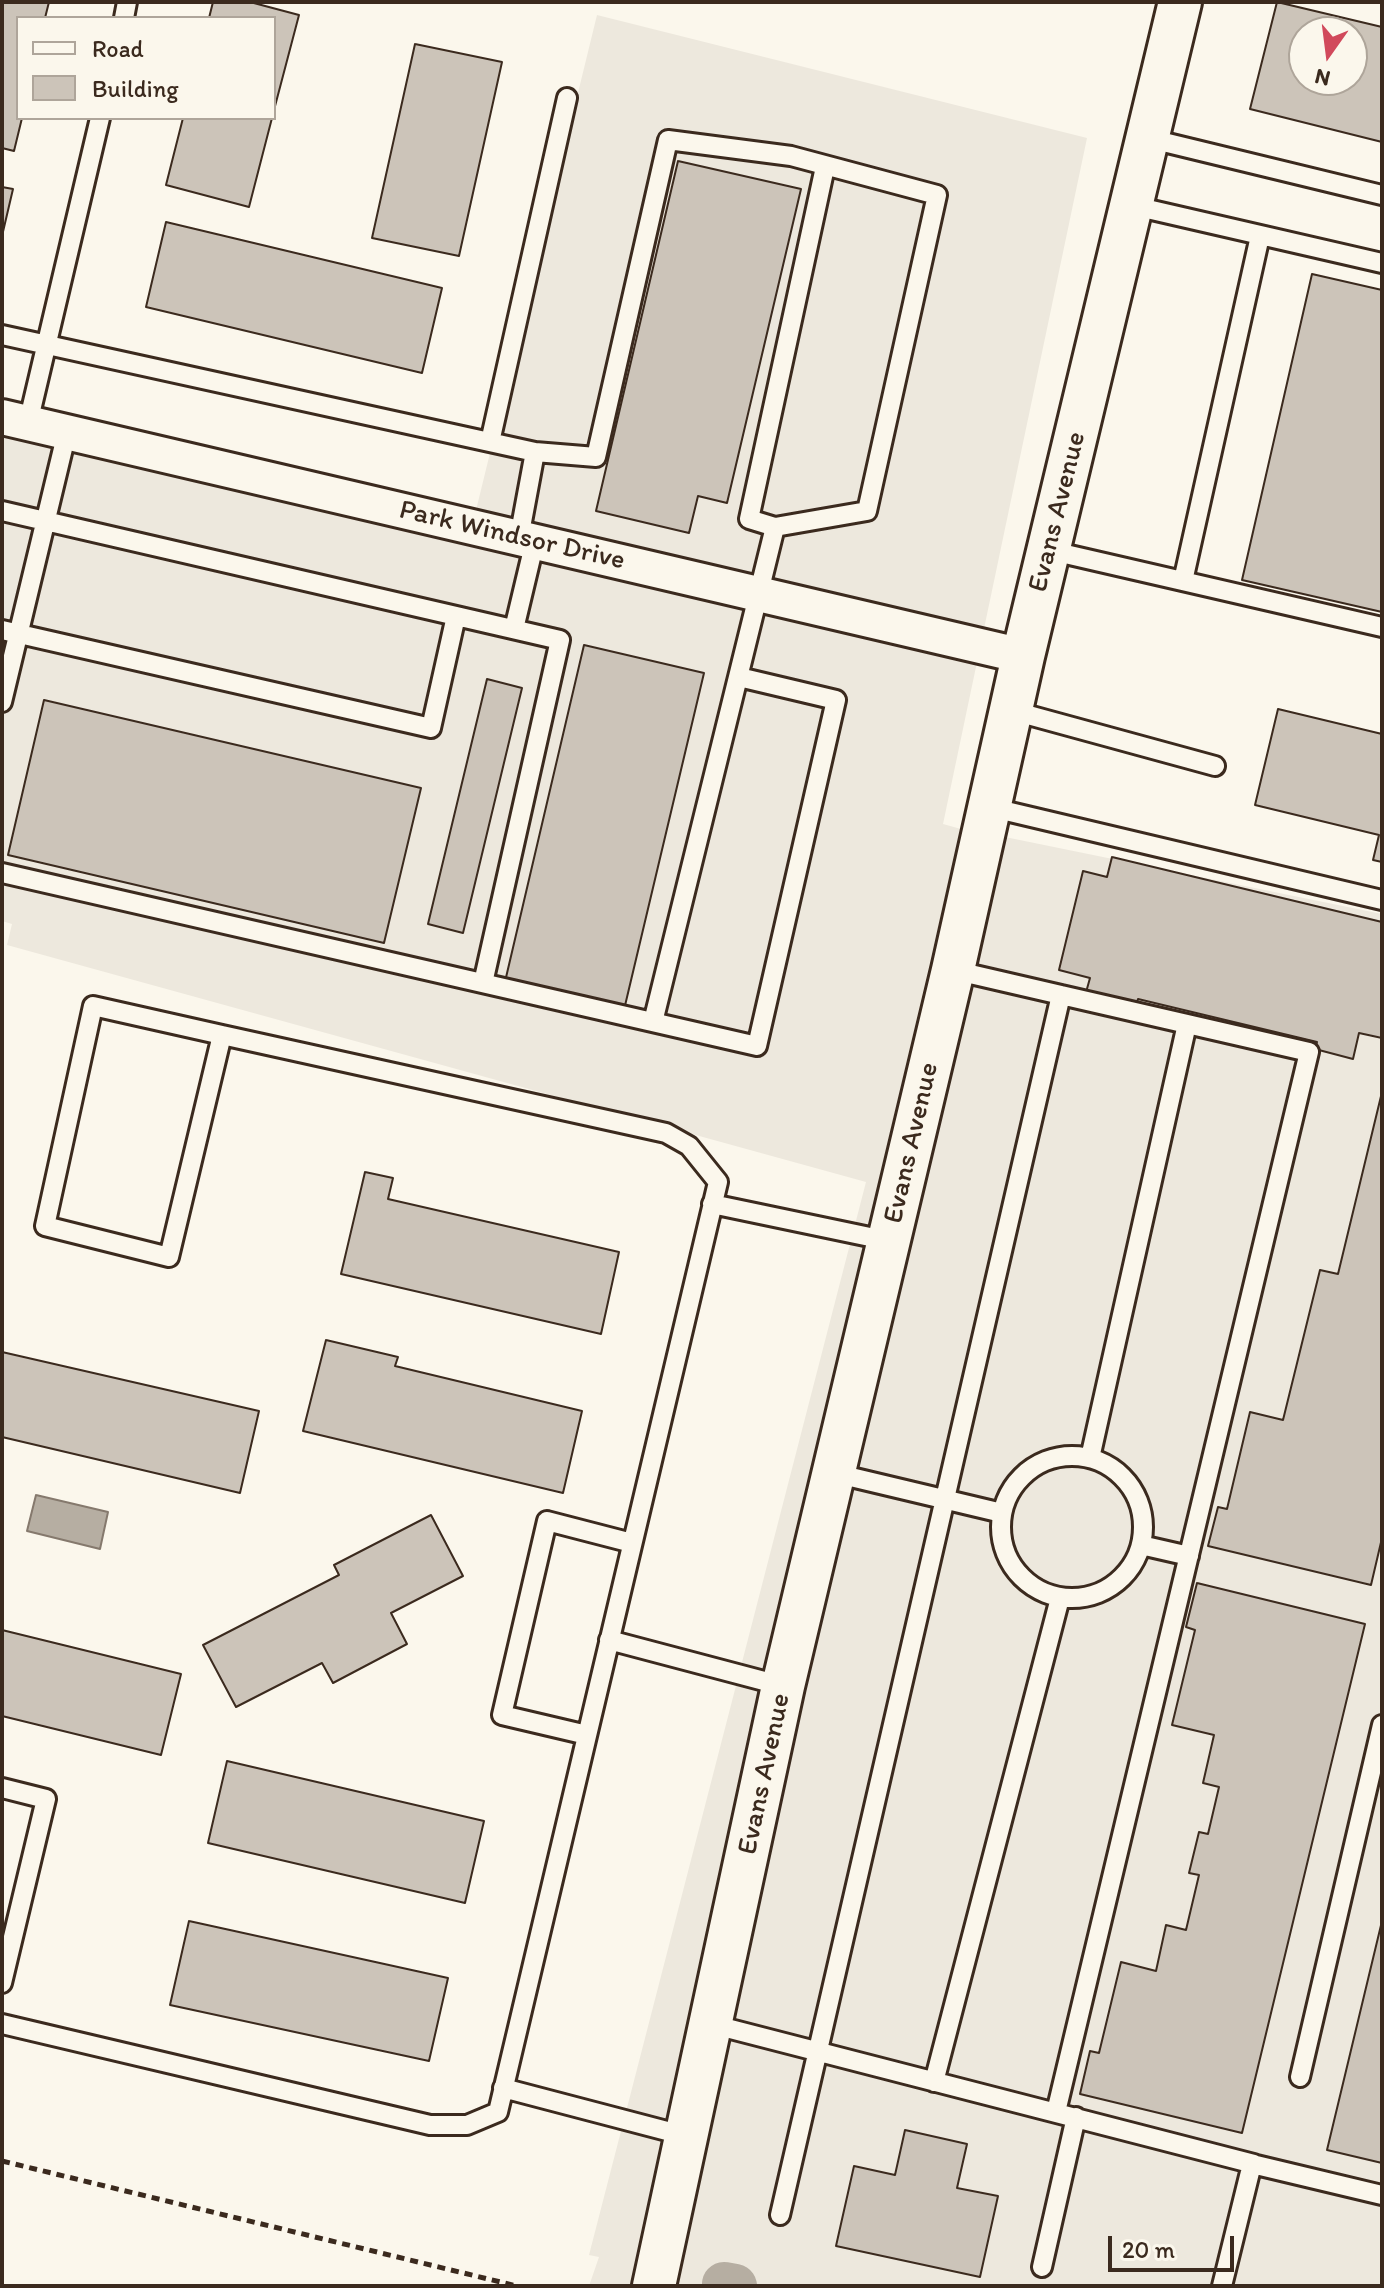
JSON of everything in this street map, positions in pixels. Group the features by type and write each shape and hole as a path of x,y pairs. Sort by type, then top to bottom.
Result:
{"street":[{"name":"Evans Avenue","path":"654,2286 783,1686 953,970 1010,710 1180,2"},
{"name":"Park Windsor Drive","path":"15,420 1023,656"}],"lane":[{"path":"490,442 567,98"},
{"path":"15,420 46,345 100,120"},
{"path":"1147,138 1382,195"},
{"path":"2,335 535,452 596,457 668,140 791,156 937,195 867,511 775,527 749,519 825,167"},
{"path":"1130,205 1382,263"},
{"path":"1183,581 1260,236"},
{"path":"2,702 10,632 47,521 67,432"},
{"path":"514,629 527,540 535,452"},
{"path":"2,511 560,640 483,983"},
{"path":"653,1022 775,527"},
{"path":"1048,550 1382,627"},
{"path":"10,632 431,728 456,616"},
{"path":"2,873 757,1046 836,700 739,677"},
{"path":"1010,710 1215,766"},
{"path":"989,807 1382,900"},
{"path":"953,970 1309,1052 1056,2112"},
{"path":"780,2215 1061,995"},
{"path":"2,2024 430,2125 467,2125 498,2112 718,1182 689,1146 666,1133 93,1006 45,1226 169,1257 222,1035"},
{"path":"1090,1458 1187,1024"},
{"path":"712,1204 889,1241"},
{"path":"1067,1456 1090,1458 1111,1467 1129,1484 1140,1505 1144,1529 1141,1545 1126,1574 1108,1590 1084,1598 1060,1598 1038,1591 1013,1567 1000,1536 1002,1513 1010,1491 1024,1473 1044,1461 1067,1456"},
{"path":"834,1473 1002,1513"},
{"path":"587,1735 502,1715 547,1521 632,1543"},
{"path":"1141,1545 1189,1556"},
{"path":"934,2082 1060,1598"},
{"path":"609,1640 783,1686"},
{"path":"1300,2077 1382,1725"},
{"path":"2,1788 46,1799 2,1983"},
{"path":"711,2024 1382,2195"},
{"path":"503,2088 686,2136"},
{"path":"1042,2267 1076,2117"},
{"path":"1222,2286 1254,2164"}],"path":[{"path":"2,2161 517,2286"}],"shaded area":[{"path":"597,15 1087,138 943,824 961,829 762,1681 631,2286 589,2286 599,2257 589,2255 866,1182 7,945 12,924 2,921 2,436 468,543"},
{"path":"1005,837 1382,914 1382,2286 676,2286 805,1690"},
{"path":"36,1495 108,1512 100,1549 27,1531"}],"building":[{"path":"2,2 49,2 46,16 16,16 16,120 22,120 14,151 2,148"},
{"path":"213,2 250,2 299,15 276,102 276,16 210,16"},
{"path":"1277,2 1336,16 1288,16 1288,96 1368,96 1368,24 1382,27 1382,142 1250,109"},
{"path":"415,44 502,62 459,256 372,238"},
{"path":"182,120 271,120 249,207 166,185"},
{"path":"678,161 801,189 727,503 698,496 689,533 596,511"},
{"path":"2,187 13,189 2,236"},
{"path":"166,222 442,288 422,373 146,307"},
{"path":"1312,274 1382,290 1382,612 1242,580"},
{"path":"584,645 704,673 623,1014 504,986"},
{"path":"487,679 522,688 463,933 428,924"},
{"path":"44,700 421,788 384,943 8,855"},
{"path":"1278,709 1382,734 1382,862 1373,860 1379,835 1255,805"},
{"path":"1112,857 1382,922 1382,1038 1359,1033 1353,1059 1315,1049 1317,1042 1138,999 1135,1008 1085,996 1090,978 1059,970 1083,871 1107,877"},
{"path":"1382,1092 1382,1538 1371,1585 1208,1546 1218,1507 1227,1509 1250,1412 1283,1420 1320,1270 1338,1274"},
{"path":"365,1172 393,1178 388,1199 619,1252 601,1334 341,1274"},
{"path":"326,1340 398,1357 395,1366 582,1411 563,1493 303,1431"},
{"path":"2,1352 259,1411 240,1493 2,1437"},
{"path":"431,1515 463,1576 391,1613 407,1644 333,1683 322,1663 236,1707 203,1645 339,1575 334,1565"},
{"path":"1197,1583 1365,1624 1242,2133 1080,2094 1090,2051 1099,2053 1121,1962 1156,1971 1166,1925 1186,1930 1199,1875 1189,1873 1199,1832 1208,1834 1219,1787 1203,1783 1214,1735 1172,1725 1195,1630 1186,1627"},
{"path":"2,1630 181,1674 161,1755 2,1716"},
{"path":"227,1761 484,1821 465,1903 208,1843"},
{"path":"189,1921 448,1978 429,2061 170,2005"},
{"path":"1382,1921 1382,2163 1327,2150"},
{"path":"905,2130 967,2144 957,2188 998,2196 980,2277 836,2246 854,2166 895,2175"}],"waterway":[{"path":"724,2284 735,2286"}]}
